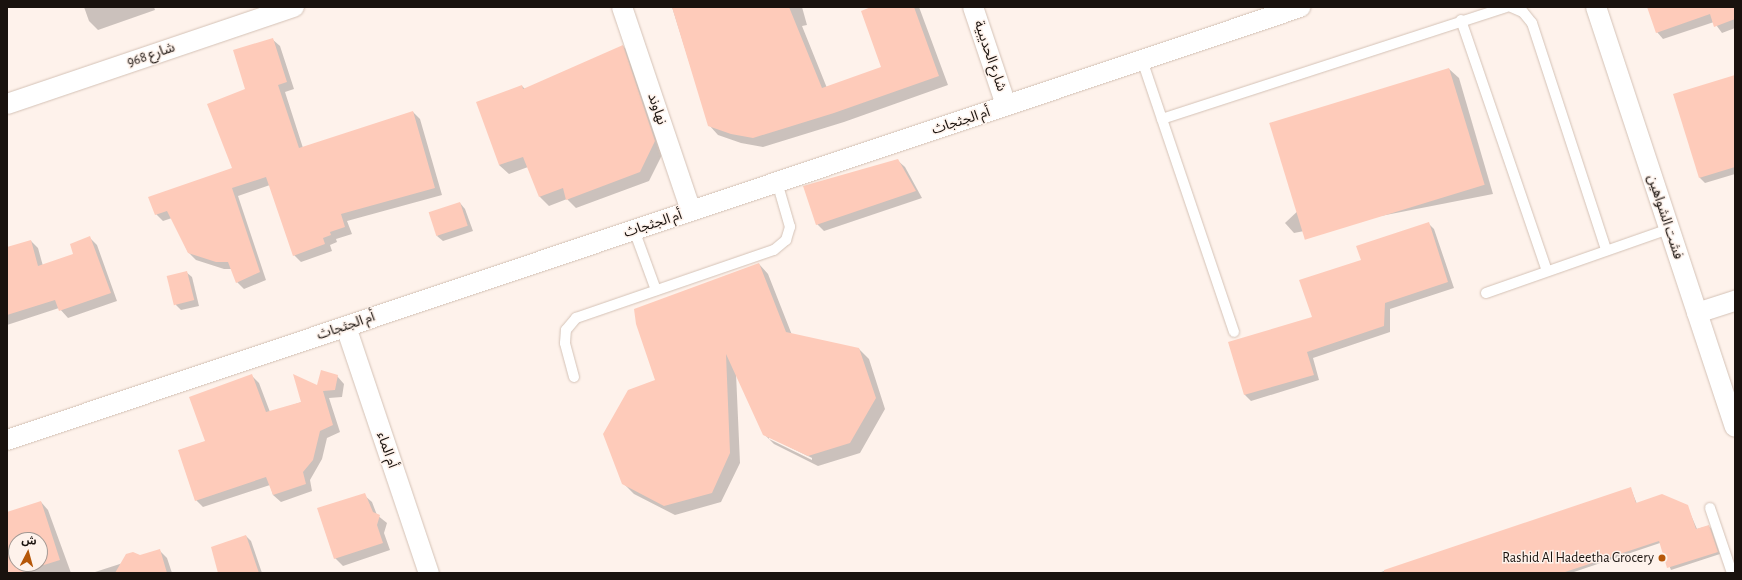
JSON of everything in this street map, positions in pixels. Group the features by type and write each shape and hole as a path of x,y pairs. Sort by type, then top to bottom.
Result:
{"street":[{"name":"شارع 968","path":"7,104 294,7"},
{"name":"نهاوند","path":"622,7 691,211"},
{"name":"شارع الحديبية","path":"973,7 1006,105"},
{"name":"أم الجثجاث","path":"7,440 1300,7"},
{"name":"فشت الشواهين","path":"1596,7 1735,427"},
{"path":"1697,313 1735,301"},
{"name":"أم الماء","path":"346,326 429,573"}],"lane":[{"path":"1162,120 1461,20 1489,9 1506,7"},
{"path":"1511,7 1523,12 1532,23 1606,250"},
{"path":"1461,20 1547,271"},
{"path":"1142,60 1234,332"},
{"path":"574,377 564,343 566,330 576,318 774,250 786,240 790,227 776,182"},
{"path":"1486,293 1669,229"},
{"path":"634,230 656,290"},
{"path":"1710,508 1732,573"}],"building":[{"path":"672,7 789,7 822,88 881,67 861,11 871,7 914,7 939,76 834,113 753,138 731,134 708,126"},
{"path":"1647,7 1735,7 1735,19 1714,27 1710,14 1656,33"},
{"path":"273,38 287,82 278,85 299,148 413,111 435,188 341,214 345,227 330,232 331,235 323,238 325,244 293,256 266,177 232,188 260,272 236,283 228,262 216,262 188,253 167,211 155,215 148,197 232,168 207,104 245,89 233,50"},
{"path":"623,45 655,141 640,172 566,200 563,188 539,197 523,157 499,165 476,102 522,85 523,89"},
{"path":"1449,68 1485,185 1305,240 1269,123"},
{"path":"1735,75 1735,167 1699,178 1673,94"},
{"path":"898,159 916,191 816,225 803,186"},
{"path":"460,202 468,226 436,236 429,212"},
{"path":"1429,222 1448,282 1385,303 1384,326 1307,352 1314,375 1244,395 1228,342 1312,317 1299,280 1361,260 1356,246"},
{"path":"90,236 111,293 59,311 55,300 7,315 7,247 31,240 38,266 73,254 70,244"},
{"path":"759,263 786,332 859,348 876,398 850,443 808,456 763,435 726,354 730,453 712,493 664,506 622,484 603,434 628,390 655,380 636,324 634,309"},
{"path":"187,271 194,300 174,305 167,276"},
{"path":"321,370 338,375 335,390 323,391 333,425 320,431 313,460 303,472 306,484 273,495 266,477 195,501 178,450 205,441 189,397 252,374 266,412 301,402 293,374 317,385"},
{"path":"1631,487 1636,503 1662,494 1688,505 1696,529 1709,525 1718,552 1667,568 1659,541 1562,573 1384,573 1384,570"},
{"path":"365,493 373,512 380,515 377,525 383,543 334,559 317,508"},
{"path":"41,501 60,560 48,564 48,532 8,532 8,572 21,572 7,573 7,512"},
{"path":"246,535 259,573 218,573 211,547"},
{"path":"160,549 167,573 115,573 126,554 133,552 140,555"}],"place":[{"name":"Rashid Al Hadeetha Grocery","path":"1662,558"}]}
